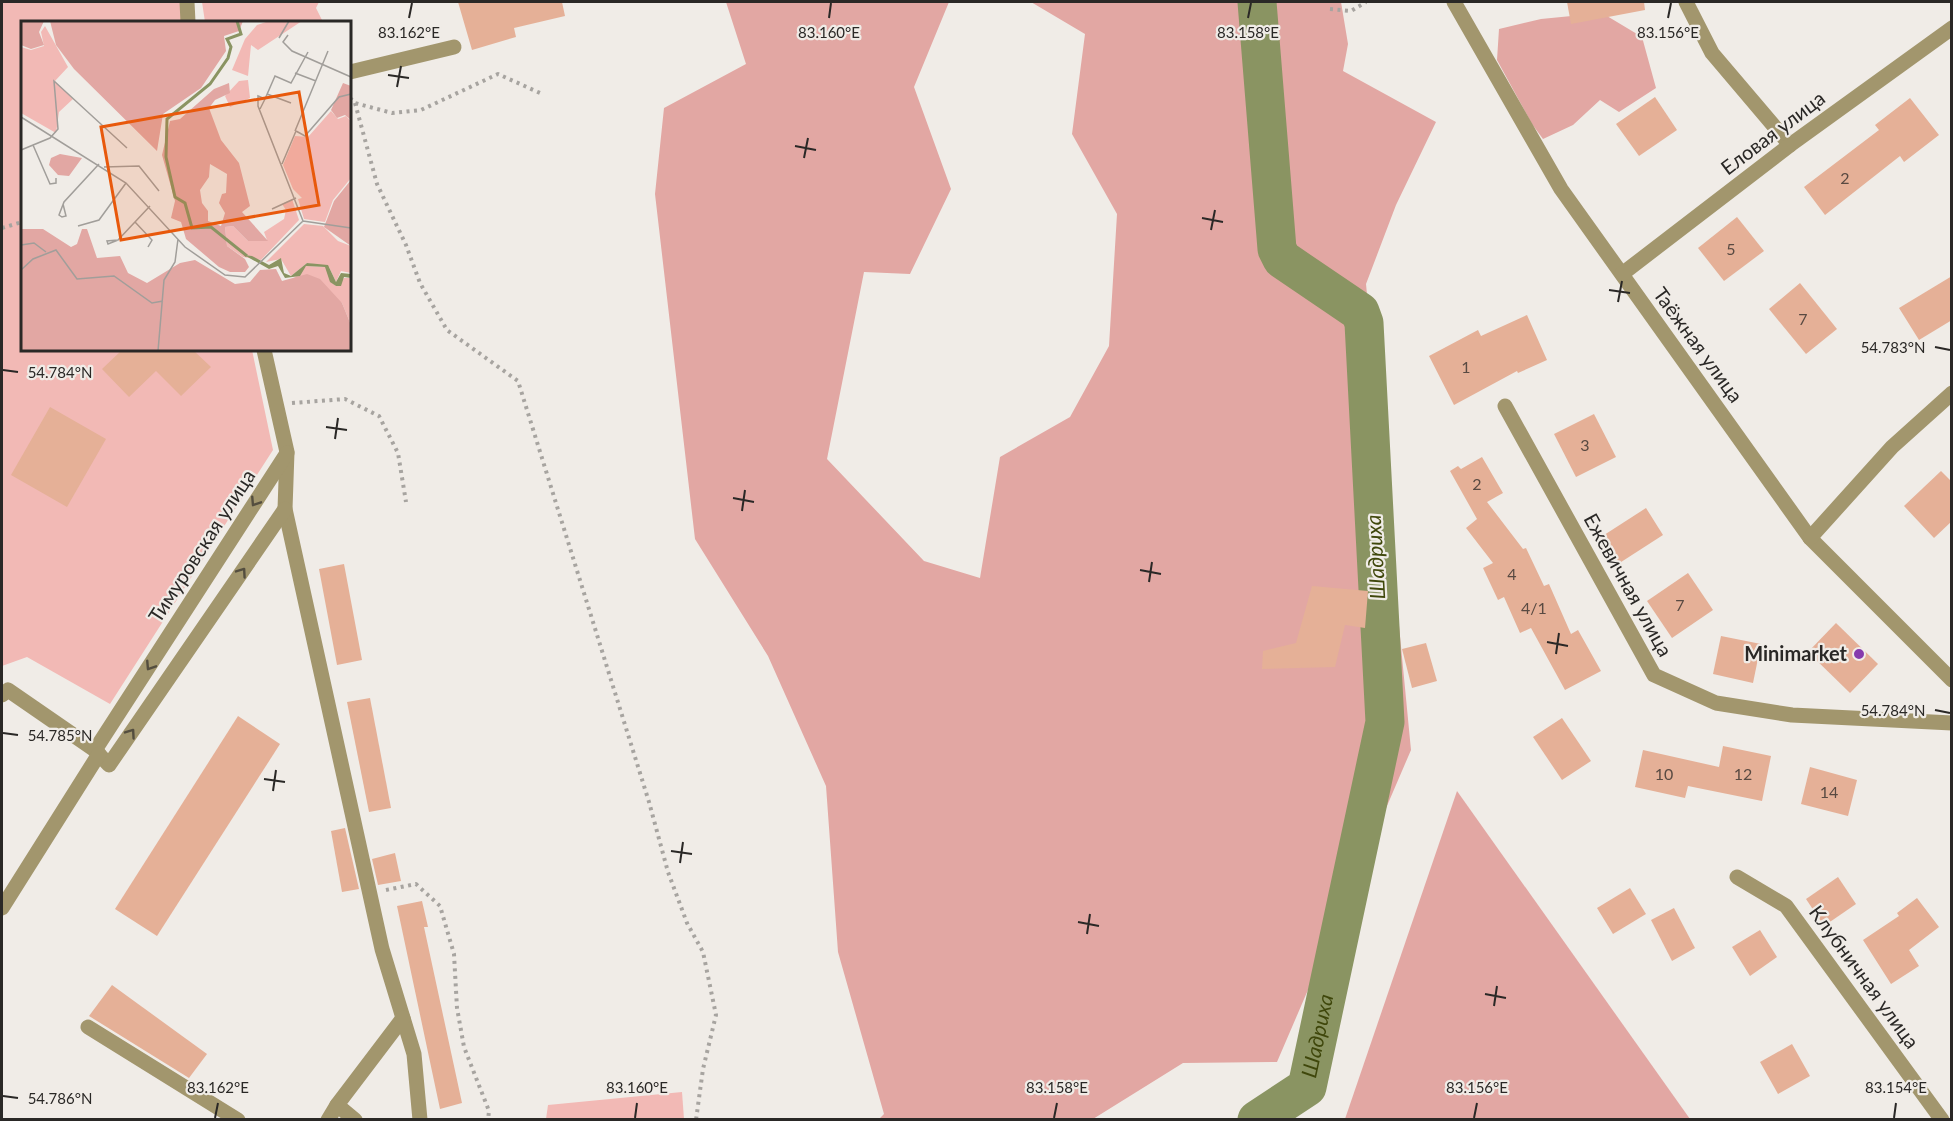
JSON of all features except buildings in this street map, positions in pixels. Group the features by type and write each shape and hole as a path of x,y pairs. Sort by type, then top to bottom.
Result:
{"street":[{"path":"188,2 188,21"},
{"name":"Таёжная улица","path":"1454,2 1561,189 1810,538 1952,680"},
{"path":"1686,2 1712,53 1790,145"},
{"name":"Еловая улица","path":"1622,274 1790,145 1952,28"},
{"path":"351,72 454,47"},
{"path":"264,351 287,452 285,509 382,949 414,1054 420,1119"},
{"path":"1810,538 1892,447 1952,393"},
{"name":"Ежевичная улица","path":"1505,406 1654,675 1716,703 1792,715 1952,723"},
{"name":"Тимуровская улица","path":"2,908 97,752 287,452"},
{"path":"5,692 97,752 109,765 285,509"},
{"name":"Клубничная улица","path":"1737,877 1786,906 1942,1119"},
{"path":"328,1119 403,1018"},
{"path":"88,1027 238,1119"},
{"path":"337,1105 355,1119"}],"path":[{"path":"1330,9 1351,11 1366,2"},
{"path":"355,103 392,113 422,110 498,74 540,93"},
{"path":"351,99 355,103 377,184 406,245 420,283 447,330 518,381 649,802 668,872 687,923 703,952 716,1015 703,1069 696,1119"},
{"path":"2,228 21,222"},
{"path":"276,405 312,400 345,399 379,416 398,453 406,502"},
{"path":"370,893 416,884 440,906 454,954 457,1008 465,1047 489,1111 488,1119"}],"shaded area":[{"path":"2,2 180,2 183,21 21,21 21,351 252,351 273,450 110,704 27,657 2,666"},
{"path":"202,2 319,2 316,8 322,21 205,21"},
{"path":"726,2 949,2 914,87 951,189 910,274 864,272 827,459 924,561 980,578 1000,457 1070,417 1109,346 1117,214 1072,134 1085,34 1031,2 1341,2 1348,44 1343,71 1436,122 1396,205 1366,284 1411,750 1277,1062 1183,1063 1093,1119 879,1119 884,1114 838,952 826,786 768,656 695,539 655,194 664,108 746,64"},
{"path":"1602,13 1642,37 1656,88 1619,112 1600,100 1573,125 1543,139 1532,124 1497,60 1499,29 1541,19"},
{"path":"1457,791 1690,1119 1345,1119"},
{"path":"682,1092 684,1119 546,1119 548,1105"}],"waterway":[{"name":"Шадриха","path":"1257,2 1277,249 1282,259 1360,312 1364,323 1385,722 1307,1087 1257,1120"}],"place":[{"name":"Minimarket","path":"1859,654"}]}
